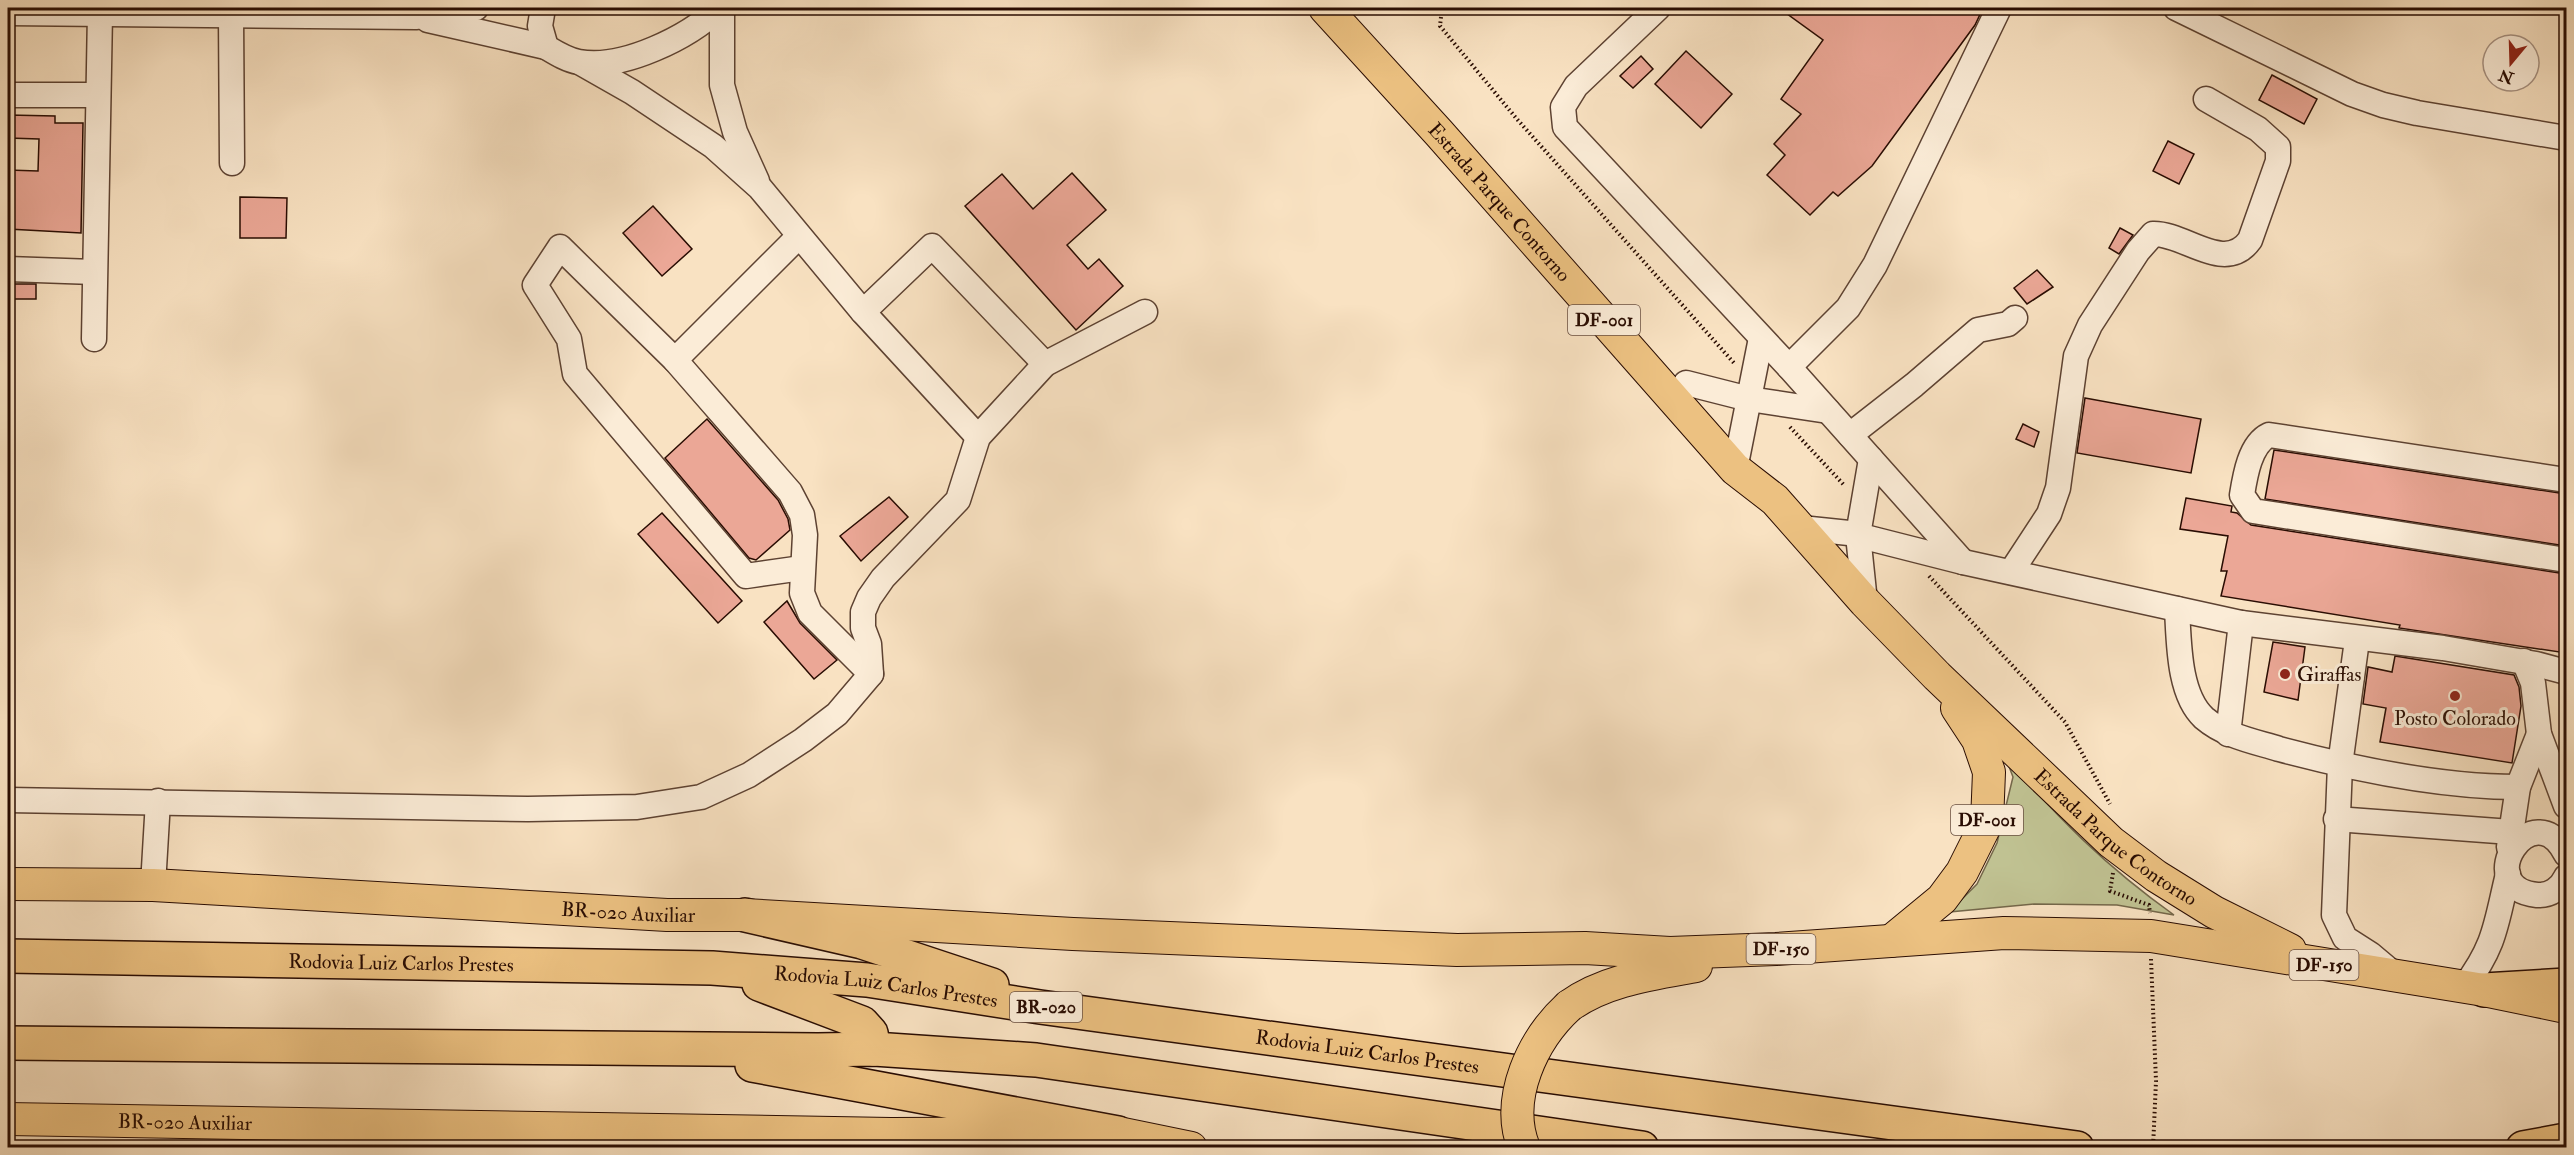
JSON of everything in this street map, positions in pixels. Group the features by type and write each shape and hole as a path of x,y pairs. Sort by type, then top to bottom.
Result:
{"highway":[{"path":"745,915 898,952 960,973 1040,1006"},
{"name":"Rodovia Luiz Carlos Prestes","path":"8,956 711,968 867,980 1040,1006 2077,1148"},
{"path":"711,968 791,995 862,1023 871,1033 874,1049"},
{"path":"2474,989 2560,1002"},
{"path":"8,1042 874,1049 1036,1060 1642,1148"},
{"path":"659,1048 1118,1133"},
{"path":"2523,1148 2566,1140"}],"main road":[{"name":"Estrada Parque Contorno","path":"1324,8 1801,528 1865,602 1937,676 2000,733 2111,842 2147,869 2214,912 2317,964"},
{"name":"Estrada Parque Contorno","path":"1352,8 1686,383 1737,459"},
{"name":"Estrada Parque Contorno","path":"1891,941 1942,899 1962,872 1987,822 1989,772 1978,740 1937,676"},
{"name":"BR-020 Auxiliar","path":"8,884 153,885 655,914 745,915 1073,934 1457,950 1585,948 1670,953"},
{"name":"DF-150","path":"1508,1148 1504,1105 1509,1076 1530,1027 1558,1006 1581,981 1610,968 1670,953 1776,949 2004,933 2151,936 2474,989"},
{"path":"1524,1148 1518,1114 1521,1087 1528,1063 1558,1006 1586,993 1620,982 1776,949"},
{"name":"BR-020 Auxiliar","path":"8,1119 891,1134 1118,1133 1191,1148"}],"street":[{"path":"417,17 476,8"},
{"path":"543,8 540,26 546,46"},
{"path":"581,63 635,56 672,42 720,8"},
{"path":"720,8 722,85 735,132 760,188"},
{"path":"1658,8 1575,86 1563,107 1562,117 1565,127 1789,367 1963,562"},
{"path":"1789,367 1848,308 1875,265 1999,8"},
{"path":"2176,8 2352,94 2383,105 2417,113 2566,138"},
{"path":"8,13 38,10 231,15 289,11 417,17 546,46 559,55 581,63 632,92 713,146 760,188 863,312 978,437"},
{"path":"94,339 100,13"},
{"path":"231,15 232,163"},
{"path":"8,94 98,95"},
{"path":"2011,572 2049,514 2058,488 2076,356 2090,325 2138,251 2153,234 2228,255 2244,249 2250,240 2278,160 2278,147 2258,129 2206,99"},
{"path":"675,360 799,236"},
{"path":"863,312 932,246 1045,364"},
{"path":"802,568 746,576 575,374 569,339 535,285 560,247 675,360 790,492 802,515 805,535 802,593 810,613 871,674"},
{"path":"8,269 94,272"},
{"path":"8,800 528,809 637,807 701,797 748,775 803,740 837,714 871,674 869,644 863,628 863,612 869,598 883,578 958,500 978,437 1045,364 1145,312"},
{"path":"1850,435 1914,385 1978,330 2008,324 2015,318"},
{"path":"1737,459 1761,338"},
{"path":"1686,383 1749,399 1828,411"},
{"path":"2566,480 2269,435 2260,439 2253,453 2242,495 2253,511 2566,560"},
{"path":"1865,602 1858,535 1871,459"},
{"path":"1801,528 1858,535 1963,562 2241,623 2443,648 2566,672"},
{"path":"2177,609 2181,667 2188,693 2202,717 2229,734 2340,765 2463,783 2518,787"},
{"path":"2229,734 2241,623"},
{"path":"2356,639 2340,765 2336,819 2334,915 2345,938 2370,954 2395,975"},
{"path":"2524,662 2533,684 2539,734 2566,806"},
{"path":"2474,989 2481,965 2494,940 2518,787 2539,734"},
{"path":"153,885 158,801"},
{"path":"2336,819 2509,853"},
{"path":"2563,889 2542,896 2527,894 2515,886 2509,853 2517,840 2532,834 2548,835 2561,844 2566,854"}],"path":[{"path":"2153,1148 2156,1081"}],"green space":[{"path":"2005,756 2084,841 2127,879 2174,915 2117,905 2034,904 1949,912 1977,884 1997,843 2013,777"}],"building":[{"path":"1779,8 1983,8 1975,25 1872,166 1838,196 1833,192 1810,215 1767,175 1785,155 1774,144 1801,114 1781,99 1823,40"},
{"path":"1686,51 1732,94 1701,128 1655,84"},
{"path":"1641,56 1653,69 1633,88 1620,76"},
{"path":"2272,75 2317,99 2304,124 2259,100"},
{"path":"8,115 55,116 55,123 83,123 81,233 8,229 8,170 38,171 39,139 8,138"},
{"path":"2168,141 2194,154 2179,184 2153,171"},
{"path":"1072,173 1106,210 1067,245 1088,269 1099,259 1123,286 1076,330 965,206 1002,174 1033,209"},
{"path":"240,197 287,198 286,238 240,238"},
{"path":"653,206 692,249 662,276 623,233"},
{"path":"2120,228 2133,235 2119,254 2109,248"},
{"path":"2037,270 2053,287 2027,304 2014,288"},
{"path":"9,284 36,284 36,299 9,299"},
{"path":"2085,398 2201,419 2191,473 2077,453"},
{"path":"707,419 778,500 788,519 790,530 756,560 749,558 665,458"},
{"path":"2023,424 2039,432 2034,447 2016,439"},
{"path":"2274,450 2566,494 2566,546 2265,499"},
{"path":"889,497 908,517 861,561 840,536"},
{"path":"2186,498 2232,506 2231,512 2237,513 2251,525 2566,574 2566,653 2399,628 2400,625 2221,596 2227,571 2221,571 2228,536 2180,529"},
{"path":"662,513 742,601 718,623 638,534"},
{"path":"787,601 800,623 837,660 814,679 764,622"},
{"name":"Giraffas","path":"2273,642 2305,647 2298,700 2264,692"},
{"name":"Posto Colorado","path":"2395,656 2514,675 2519,687 2521,706 2512,763 2380,742 2386,708 2363,704 2368,667 2392,672"}],"place":[{"name":"Giraffas","path":"2285,674"},
{"name":"Posto Colorado","path":"2455,696"}]}
